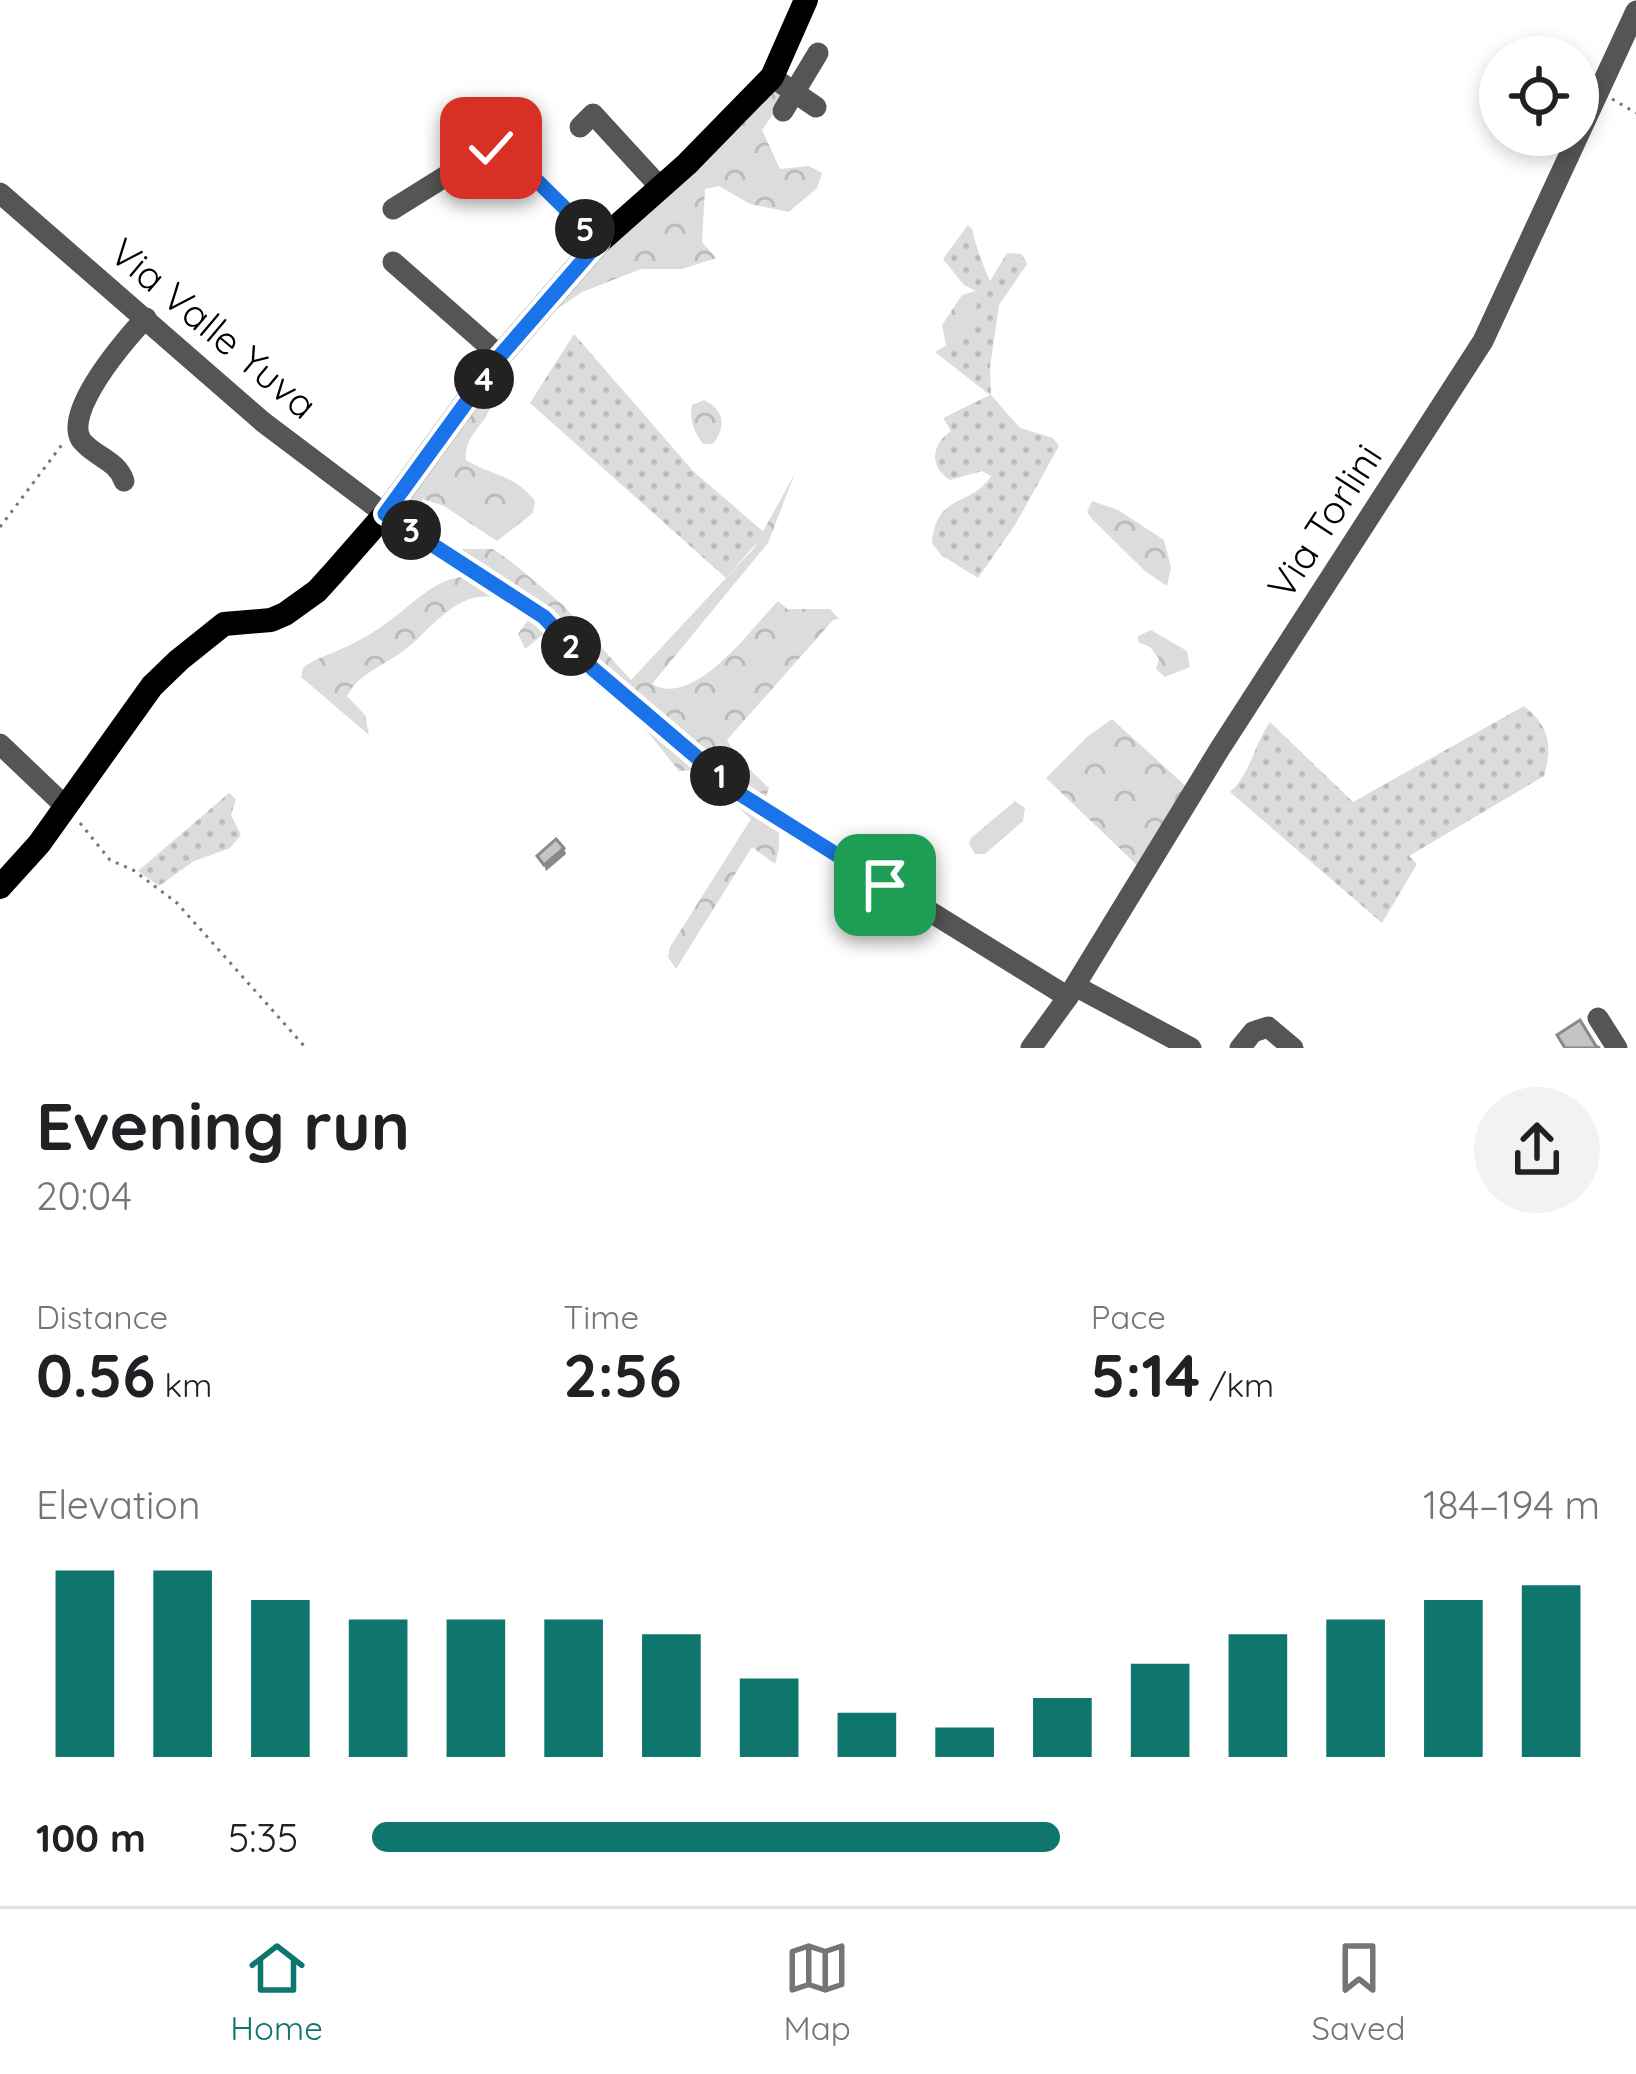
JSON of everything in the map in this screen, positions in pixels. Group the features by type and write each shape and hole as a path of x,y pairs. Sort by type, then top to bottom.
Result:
{"main road":[{"path":"0,887 66,807 152,686 179,660 224,624 271,620 301,604 327,581 385,514 500,356 599,242 772,77 806,0"}],"street":[{"name":"Via Torlini","path":"1031,1048 1072,991 1219,750 1483,341 1636,11"},
{"path":"788,102 818,52"},
{"path":"772,77 788,102 816,107"},
{"path":"580,127 593,114 660,187"},
{"path":"393,208 491,148 512,156 599,242"},
{"name":"Via Valle Yuva","path":"0,193 263,422 385,514 544,617 592,668 740,794 1072,991 1192,1048"},
{"path":"393,262 500,356"},
{"path":"124,481 120,470 82,442 76,427 80,409 114,356 146,318"},
{"path":"0,744 66,807"},
{"path":"1598,1018 1617,1048"},
{"path":"1240,1048 1253,1032 1268,1027 1293,1048"}],"path":[{"path":"1600,92 1636,113"},
{"path":"0,527 76,427"},
{"path":"66,807 110,860 133,870 177,904 306,1048"}],"green space":[{"path":"768,83 787,94 762,130 780,169 809,166 822,173 817,188 789,212 750,204 719,186 705,189 702,242 716,258 682,269 641,269 582,292 554,311 605,243"},
{"path":"968,225 990,281 1007,253 1022,254 1027,264 999,305 991,395 1020,428 1053,438 1059,446 1015,525 978,578 941,555 932,543 947,508 974,493 991,476 982,471 950,480 938,468 935,455 951,431 943,418 990,395 935,352 955,340 976,291 964,285 943,259"},
{"path":"976,291 970,323 946,346 942,325 962,295"},
{"path":"574,334 694,472 765,533 726,578 530,403"},
{"path":"491,386 490,409 469,441 466,460 519,485 535,501 533,513 497,541 444,506 423,499 415,517 458,549 493,549 509,560 563,605 631,680 754,548 795,473 768,543 652,684 668,689 703,676 778,601 787,609 830,609 839,619 833,620 727,740 769,788 764,803 779,814 779,848 775,864 752,847 676,969 668,957 670,947 751,819 697,770 679,771 642,725 546,632 525,649 518,634 530,617 500,599 483,596 447,612 352,688 347,696 365,715 369,735 301,677 303,668 313,661 373,632 434,587 470,577 393,513"},
{"path":"704,400 721,419 713,444 703,444 692,420 692,405"},
{"path":"1092,501 1118,510 1164,540 1171,568 1167,586 1092,519 1087,512"},
{"path":"1151,630 1187,651 1190,667 1165,677 1156,669 1159,659 1150,647 1138,642 1138,636"},
{"path":"1524,706 1547,737 1544,776 1409,856 1417,864 1382,923 1230,792 1270,722 1353,802"},
{"path":"1112,719 1190,790 1141,869 1046,778"},
{"path":"229,793 236,799 231,815 241,835 230,848 194,861 159,886 138,871"},
{"path":"1015,801 1025,808 1023,821 985,854 975,854 971,838"}],"building":[{"path":"556,839 564,848 544,865 537,856"},
{"path":"1580,1020 1600,1048 1565,1048 1557,1035"}],"route":[{"path":"491,148 512,156 599,242 500,356 385,514 544,617 592,668 740,794 885,885"}]}
